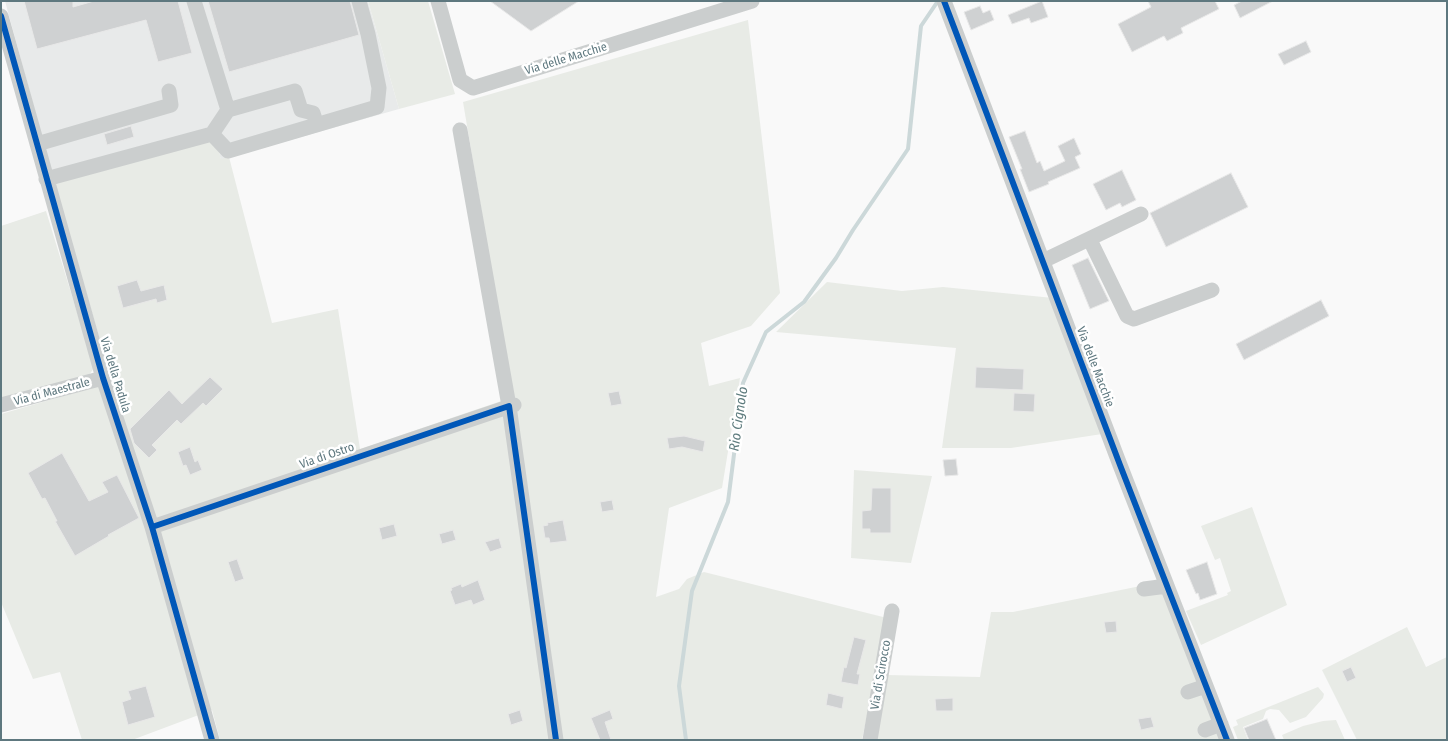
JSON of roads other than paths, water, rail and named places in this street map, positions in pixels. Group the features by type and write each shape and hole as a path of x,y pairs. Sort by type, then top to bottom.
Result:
{"street":[{"path":"194,1 228,110"},
{"path":"212,134 228,151 377,107 379,88 359,1"},
{"name":"Via delle Macchie","path":"438,1 460,80 473,88 752,1"},
{"name":"Via delle Macchie","path":"945,4 1227,740"},
{"name":"Via della Padula","path":"1,16 103,378 152,527 212,740"},
{"path":"37,144 171,105 169,91"},
{"path":"46,179 212,134 228,110 294,91 301,110 314,113 318,125"},
{"path":"460,130 511,406 556,740"},
{"path":"1043,261 1141,214"},
{"path":"1090,240 1127,316 1134,319 1212,290"},
{"name":"Via di Maestrale","path":"1,405 103,378"},
{"name":"Via di Ostro","path":"152,527 511,406"},
{"path":"1144,589 1167,586"},
{"name":"Via di Scirocco","path":"870,740 892,611"},
{"path":"1188,692 1206,686"},
{"path":"1205,730 1221,724"}],"waterway":[{"name":"Rio Cignolo","path":"686,740 679,686 692,591 728,502 743,383 766,332 804,302 836,258 908,149 921,26 938,1"}]}
